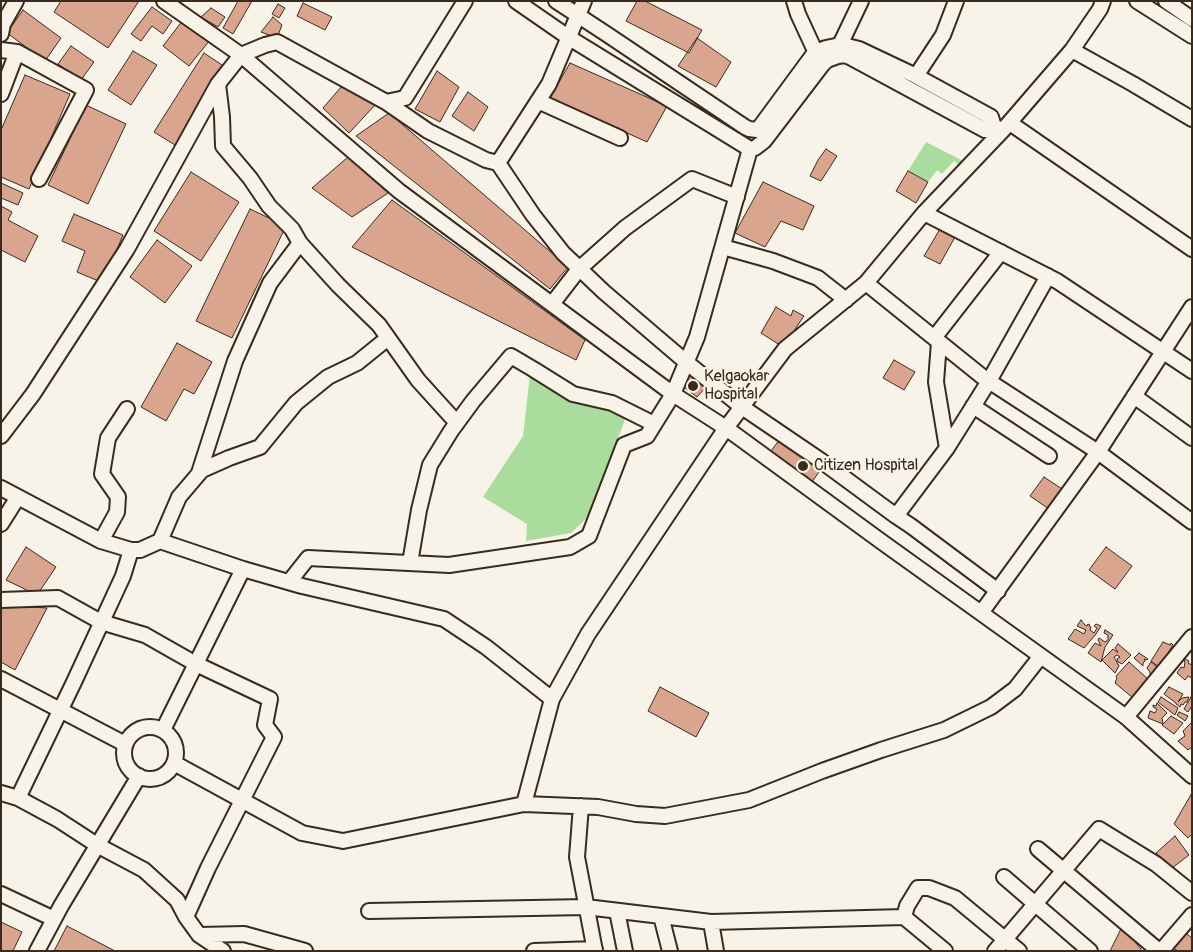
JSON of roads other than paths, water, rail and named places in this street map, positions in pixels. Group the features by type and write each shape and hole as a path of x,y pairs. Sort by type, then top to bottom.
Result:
{"street":[{"path":"1,34 3,24 16,1"},
{"path":"164,1 240,55 399,191 672,394 726,428 1126,717 1192,776"},
{"path":"386,102 406,98 464,1"},
{"path":"516,1 568,37 750,149 755,148 764,141 822,65 827,60 838,56 850,57 985,130 1002,126"},
{"path":"556,1 744,127 753,130 760,128 813,55 826,48 840,45 859,49 916,76 992,117 1002,126 1192,249"},
{"path":"498,163 549,84 584,1"},
{"path":"794,1 816,53"},
{"path":"840,45 861,1"},
{"path":"916,76 943,35 956,1"},
{"path":"524,804 552,699 588,634 726,428 785,349 866,283 924,213 1072,50 1102,5 1114,1"},
{"path":"1137,1 1192,36"},
{"path":"1166,1 1186,15 1172,24"},
{"path":"1,436 33,394 127,249 218,84 240,55 277,42 386,102 428,131 486,160 498,163 533,215 563,252 604,292 742,407 820,460 998,591"},
{"path":"1,50 17,52 86,90 39,179"},
{"path":"1072,50 1192,119"},
{"path":"1,94 17,52"},
{"path":"218,84 223,146 250,178 269,206 292,229 300,242 338,285 379,325 418,380 457,423"},
{"path":"538,101 620,138"},
{"path":"289,582 308,558 449,564 570,547 589,536 624,445 647,436 672,394 697,337 750,149"},
{"path":"552,304 579,268 624,228 692,179 737,197"},
{"path":"924,213 1057,281 1192,371"},
{"path":"199,473 235,361 270,283 300,242"},
{"path":"723,247 773,261 818,278 846,300"},
{"path":"946,448 936,382 937,340 1001,252"},
{"path":"896,516 946,448 989,381 1048,276"},
{"path":"866,283 989,381 1098,452 1192,522"},
{"path":"981,613 1098,452 1192,307"},
{"path":"1,488 101,541 131,550 140,550 160,541 179,497 202,470 229,458 260,448 296,403 328,377 357,363 388,338"},
{"path":"410,563 419,510 430,464 457,423 511,356 573,394 612,403 654,424"},
{"path":"1134,396 1192,438"},
{"path":"973,406 1049,456"},
{"path":"101,541 116,512 118,497 102,474 108,438 127,409"},
{"path":"1,524 18,497"},
{"path":"160,541 242,569 289,582 444,619 486,647 552,699"},
{"path":"18,798 123,576 131,550"},
{"path":"163,730 242,569"},
{"path":"1,600 58,598 101,622 145,635 196,664 270,699 265,725 274,737 208,868 186,917"},
{"path":"1126,717 1190,641"},
{"path":"174,763 302,833 343,841 524,804 598,807 636,814 665,816 749,800 880,750 944,730 990,707 1015,689 1041,656"},
{"path":"1,679 126,744"},
{"path":"145,727 163,730 170,736 175,745 174,763 168,772 159,778 149,779 138,776 131,771 126,763 124,753 126,744 130,736 145,727"},
{"path":"37,951 138,776"},
{"path":"1,793 18,798 97,846 144,870 177,900 199,935 223,951"},
{"path":"534,951 595,950 577,857 581,806"},
{"path":"996,951 1099,829 1156,864 1192,893"},
{"path":"1038,849 1160,951 1192,915"},
{"path":"1004,877 1090,951"},
{"path":"904,917 907,906 918,888 929,888 955,898 1018,951"},
{"path":"1,894 54,919"},
{"path":"368,911 586,907 711,922 904,917 945,951"},
{"path":"617,911 625,951"},
{"path":"661,916 670,951"},
{"path":"711,922 716,951"},
{"path":"199,935 244,934 305,951"}],"place":[{"name":"Kelgaokar Hospital","path":"693,386"},
{"name":"Citizen Hospital","path":"803,466"}]}
